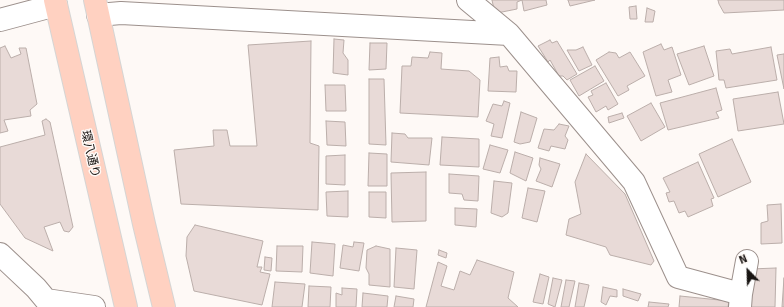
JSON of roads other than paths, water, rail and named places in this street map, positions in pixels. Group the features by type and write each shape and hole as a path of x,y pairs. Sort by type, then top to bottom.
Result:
{"main road":[{"name":"環八通り","path":"55,3 126,307"},
{"path":"97,7 144,224 164,307"}],"street":[{"path":"468,0 509,34 634,182 678,278 741,301 747,261"},
{"path":"0,20 55,3"},
{"path":"97,7 121,12 509,34"},
{"path":"0,254 36,288 46,303 94,307"}]}
